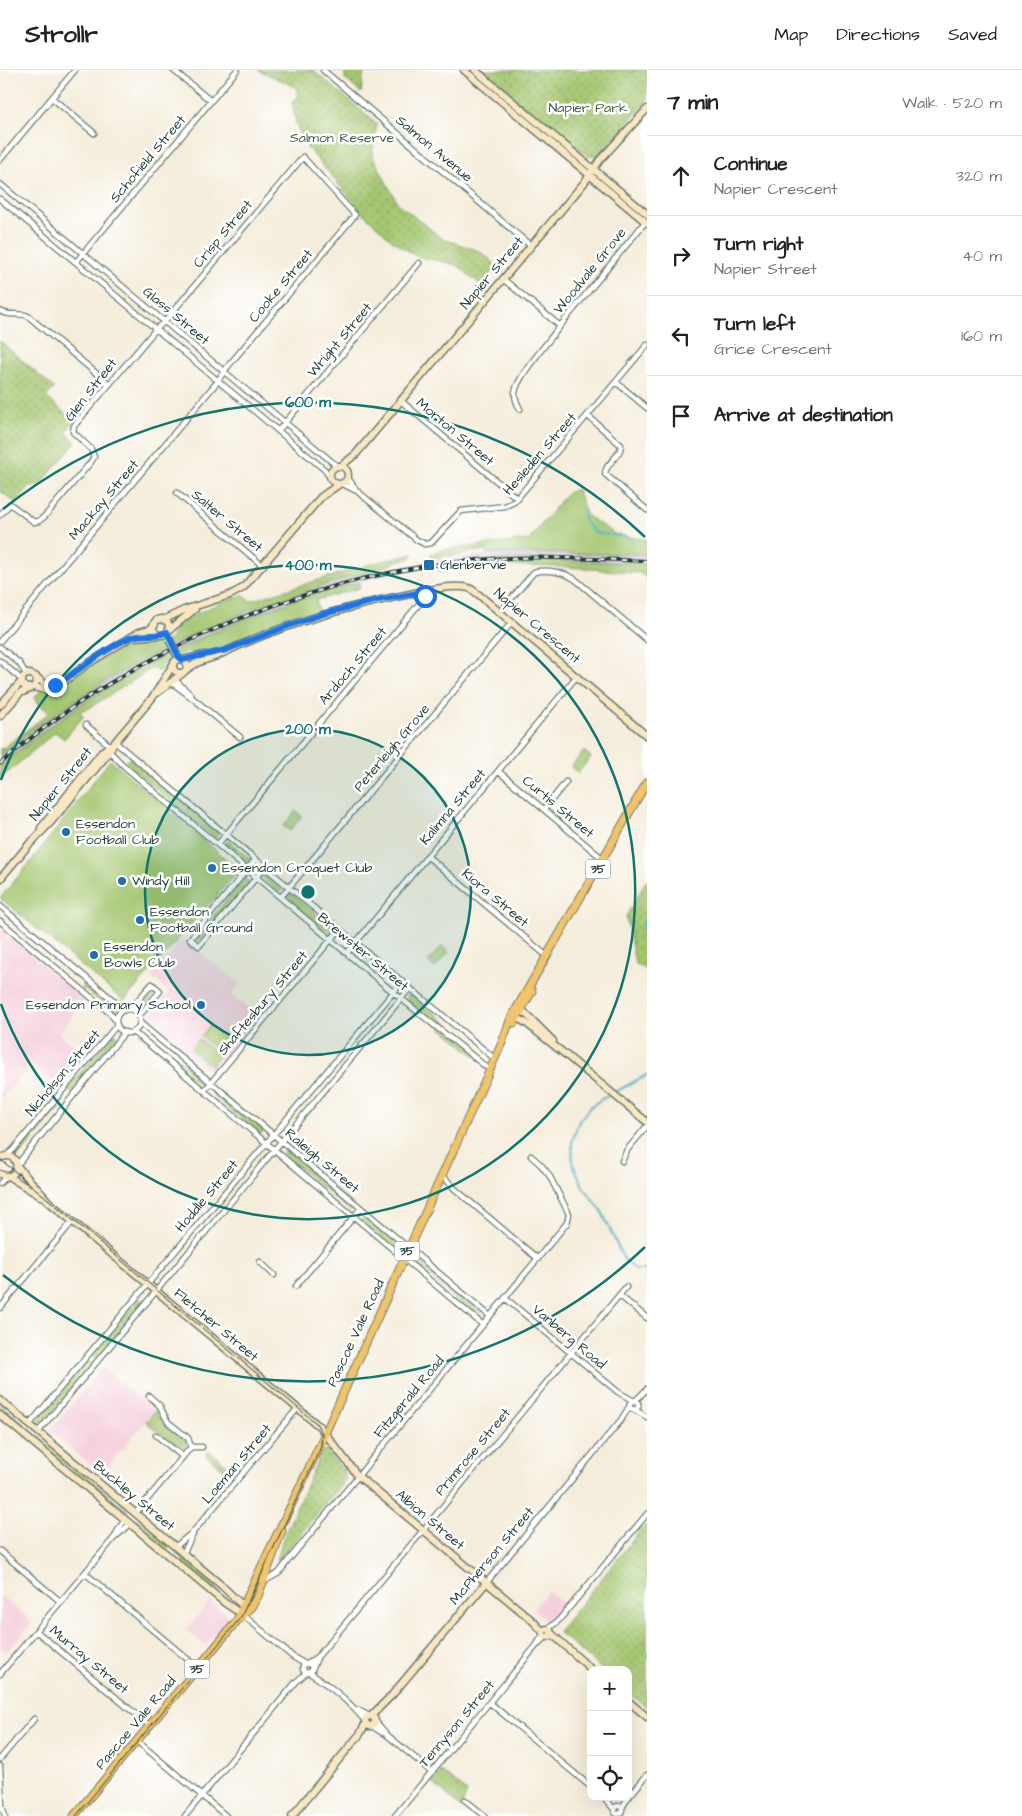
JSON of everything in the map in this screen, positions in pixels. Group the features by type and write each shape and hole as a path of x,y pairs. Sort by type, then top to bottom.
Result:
{"main road":[{"name":"Pascoe Vale Road","path":"74,1816 236,1622 242,1612 501,1045 538,971 647,782"},
{"name":"Pascoe Vale Road","path":"242,1612 254,1603 264,1582 284,1521"}],"street":[{"path":"0,160 75,70"},
{"path":"173,70 211,101"},
{"name":"Schofield Street","path":"76,262 237,70"},
{"name":"Salmon Avenue","path":"323,70 531,246"},
{"path":"464,70 514,107 592,172 647,214"},
{"path":"475,70 514,107"},
{"path":"52,98 94,133"},
{"name":"Napier Street","path":"321,497 330,478 330,471 356,454 647,109"},
{"name":"Crisp Street","path":"160,325 303,157 355,215"},
{"path":"592,172 646,222"},
{"name":"Glass Street","path":"0,184 339,466"},
{"name":"Glass Street","path":"0,199 278,431 324,470 330,478"},
{"name":"Cooke Street","path":"224,371 355,215"},
{"name":"Woodvale Grove","path":"503,279 560,326 646,222"},
{"name":"Wright Street","path":"278,431 418,263"},
{"path":"0,311 5,314 28,316 109,384"},
{"name":"Glen Street","path":"0,515 10,504 34,522 40,521 92,462 94,457 91,449 72,430 160,325"},
{"path":"520,409 515,397 516,389 535,358 560,326"},
{"name":"Hesleden Street","path":"344,480 417,540 425,544 431,543 461,510 505,506 518,499 647,345"},
{"name":"Mackay Street","path":"0,641 218,382 224,371"},
{"path":"616,382 647,408"},
{"name":"Morton Street","path":"401,401 518,499"},
{"path":"588,416 621,445 620,451 605,469 605,474 647,510"},
{"name":"Napier Street","path":"198,607 243,588 321,497 344,480 356,454"},
{"path":"330,478 344,480 339,466"},
{"name":"Salter Street","path":"176,493 263,566"},
{"path":"500,612 534,572 564,574 576,580 647,640"},
{"name":"Napier Crescent","path":"184,672 196,662 323,614 378,600 424,592 455,587 470,589 646,734"},
{"name":"Ardoch Street","path":"218,844 395,634 424,598 424,592"},
{"path":"0,661 22,680 24,687 51,690 93,660 139,632 150,629 159,620 184,610 198,607"},
{"path":"131,638 146,635 165,636 198,607"},
{"path":"163,620 169,625 165,636"},
{"name":"Peterleigh Grove","path":"281,898 512,622"},
{"path":"154,624 154,630 165,636 177,659 187,665 184,672 178,673 174,671 177,659"},
{"path":"0,647 26,672 48,685 60,683"},
{"name":"Napier Crescent","path":"177,659 226,650"},
{"name":"Napier Street","path":"0,879 30,844 47,820 152,697 177,659"},
{"name":"Napier Street","path":"152,697 184,672"},
{"path":"0,716 24,676 32,675"},
{"path":"0,705 32,688 36,681 32,675"},
{"name":"Kalimna Street","path":"347,953 354,942 577,676"},
{"path":"164,677 172,681 240,737"},
{"name":"Brewster Street","path":"86,726 110,747 225,835 495,1059"},
{"name":"Brewster Street","path":"110,747 125,767 401,999 490,1070"},
{"name":"Curtis Street","path":"498,771 603,859"},
{"path":"544,809 566,782"},
{"name":"Kiora Street","path":"427,856 548,956"},
{"path":"255,860 190,939 199,946 264,868"},
{"path":"0,906 138,1016 140,1023 137,1028 132,1032 125,1032 110,1013 0,921"},
{"name":"Shaftesbury Street","path":"204,1091 339,930"},
{"name":"Hoddle Street","path":"29,1425 402,982"},
{"path":"116,1023 118,1014 127,1009 152,984 160,992 138,1016"},
{"name":"Hoddle Street","path":"38,1432 410,988"},
{"path":"520,1008 566,1055"},
{"path":"515,1017 595,1078 647,1124 627,1150 622,1161"},
{"name":"Nicholson Street","path":"3,1156 12,1151 116,1023"},
{"name":"Raleigh Street","path":"140,1023 490,1316"},
{"name":"Nicholson Street","path":"17,1165 125,1032"},
{"name":"Raleigh Street","path":"132,1032 483,1325"},
{"name":"Fletcher Street","path":"3,1156 13,1158 49,1202"},
{"name":"Fitzgerald Road","path":"264,1582 282,1570 567,1223 568,1214 549,1175 531,1156"},
{"path":"0,1183 5,1175 14,1172 17,1165"},
{"name":"Fletcher Street","path":"5,1175 49,1202 325,1432 358,1476"},
{"path":"440,1178 538,1259"},
{"path":"296,1286 361,1208"},
{"path":"0,1308 72,1221"},
{"path":"260,1262 274,1274"},
{"name":"Primrose Street","path":"184,1816 626,1287"},
{"path":"619,1295 647,1318"},
{"name":"Vanberg Road","path":"505,1298 647,1416"},
{"name":"McPherson Street","path":"292,1816 646,1391"},
{"path":"149,1396 159,1405 168,1422 188,1438 191,1447"},
{"name":"Buckley Street","path":"0,1400 221,1585 242,1612"},
{"name":"Loeman Street","path":"182,1554 194,1532 297,1409"},
{"name":"Buckley Street","path":"0,1415 216,1595 242,1612 293,1657 432,1772"},
{"path":"23,1434 29,1425"},
{"path":"23,1434 38,1432"},
{"path":"156,1435 183,1457"},
{"path":"191,1447 202,1447"},
{"path":"0,1674 191,1447"},
{"name":"Albion Street","path":"358,1476 587,1666"},
{"name":"Tennyson Street","path":"395,1816 646,1517"},
{"name":"Loeman Street","path":"175,1547 194,1532"},
{"path":"168,1555 175,1547"},
{"path":"0,1551 60,1602"},
{"path":"176,1562 182,1554"},
{"path":"85,1573 198,1668"},
{"path":"216,1595 221,1585"},
{"name":"Murray Street","path":"36,1631 150,1726"},
{"path":"490,1703 587,1784"},
{"path":"632,1704 647,1717"},
{"path":"0,1760 34,1719"},
{"path":"137,1741 226,1816"},
{"path":"0,1766 2,1806 5,1816"},
{"path":"607,1801 618,1812 647,1775"},
{"path":"465,1800 485,1816"}],"shaded area":[{"path":"486,553 647,554 647,563 539,560 469,562 423,568 373,578 297,600 215,632 149,664 82,704 0,767 0,756 66,706 159,651 225,620 358,575 439,560 486,555"},
{"path":"0,929 85,1001 59,1033 85,1054 57,1086 31,1064 0,1101"},
{"name":"Essendon Primary School","path":"183,939 240,984 231,995 258,1016 210,1073 146,1019 169,992 151,977"},
{"path":"102,1368 155,1411 101,1474 50,1431"},
{"path":"548,1591 564,1604 549,1623 533,1609"},
{"path":"0,1596 33,1622 7,1653 0,1648"},
{"path":"210,1601 229,1617 205,1646 186,1630"}],"green space":[{"name":"Salmon Reserve","path":"258,70 313,70 377,124 372,155 398,204 443,239 480,251 497,266 481,285 457,265 416,256 393,241 364,214 306,146 296,124 292,102 299,96 296,87"},
{"path":"345,70 364,70 361,93 345,79"},
{"name":"Napier Park","path":"475,70 647,70 647,102 598,155 588,156"},
{"path":"0,341 54,388 46,397 74,421 66,432 76,442 39,486 30,486 16,503 0,491"},
{"path":"577,489 587,516 615,534 647,540 647,554 486,553 486,551 432,558 431,554 440,550 529,540 567,493"},
{"path":"414,554 411,558 393,562 393,564 266,604 194,634 107,680 52,716 0,756 0,748 2,749 49,713 34,699 40,691 82,671 136,638 160,638 163,642 172,638 174,631 190,617 243,595 250,601 377,562"},
{"path":"487,561 647,563 647,578 640,573 567,567 480,565 474,573 469,569 440,573 440,568 487,563"},
{"path":"359,582 360,588 316,600 319,612 210,653 192,656 188,651 170,658 158,672 153,668 86,710 84,709 80,712 83,717 64,739 55,732 0,779 0,767 33,740 67,714 140,669 178,649 256,615 304,597"},
{"path":"584,751 591,757 578,773 571,767"},
{"path":"131,759 218,832 218,837 214,838 127,764 126,761"},
{"name":"Windy Hill","path":"110,760 239,870 124,1001 0,898"},
{"path":"296,811 302,816 290,831 283,826"},
{"path":"230,842 250,859 249,865 245,864 225,847 224,844"},
{"path":"268,874 282,886 283,890 278,892 265,881 262,877"},
{"path":"244,879 248,880 248,884 200,940 196,941 196,936"},
{"path":"647,879 647,970 635,964 626,916"},
{"path":"292,894 333,928 331,934 287,899 286,896"},
{"path":"442,946 449,952 435,968 428,962"},
{"path":"357,950 394,979 394,985 390,985 355,956 354,952"},
{"path":"83,983 95,992 94,987 117,1006 117,1012 111,1011 83,988"},
{"path":"151,989 156,990 155,994 143,1009 137,1009 138,1005"},
{"path":"408,995 413,995 478,1049 480,1051 478,1055 474,1055 409,1001"},
{"path":"209,1026 230,1043 221,1053 201,1037"},
{"path":"143,1029 203,1079 202,1084 198,1084 140,1035 139,1032"},
{"path":"114,1033 119,1037 73,1093 68,1092 69,1086"},
{"path":"198,1039 219,1055 211,1066 190,1049"},
{"path":"217,1093 221,1093 262,1128 263,1132 258,1133 216,1098"},
{"path":"60,1099 64,1100 63,1104 18,1157 15,1157 13,1154 15,1150"},
{"path":"285,1149 353,1204 352,1210 349,1210 284,1155"},
{"path":"363,1216 399,1243 399,1247 395,1249 362,1221"},
{"path":"418,1259 483,1314 479,1319 414,1264 414,1260"},
{"path":"139,1299 143,1301 143,1304 98,1358 95,1359 92,1354"},
{"path":"87,1361 93,1364 44,1422 41,1422 39,1417"},
{"path":"0,1404 23,1423 22,1428 19,1428 0,1412"},
{"path":"155,1411 163,1423 187,1442 188,1447 186,1450 181,1450 146,1422"},
{"path":"40,1437 128,1510 126,1515 37,1442 36,1440"},
{"path":"326,1449 343,1470 346,1479 279,1560 276,1559 321,1452"},
{"path":"209,1451 230,1468 227,1472 206,1455"},
{"path":"136,1519 139,1519 169,1545 168,1549 165,1549 134,1524"},
{"path":"645,1525 647,1527 647,1708 632,1695 632,1666 598,1666 558,1632"},
{"path":"183,1559 217,1586 216,1590 213,1590 182,1564"},
{"path":"441,1771 467,1792 461,1808 432,1782"}],"waterway":[{"path":"581,508 586,523 595,533 626,537 634,543"},
{"path":"647,916 642,926 647,953"},
{"path":"647,1075 590,1107 579,1121 572,1141 573,1165 584,1188 601,1210 624,1260 636,1270 647,1270"}],"tram line":[{"path":"0,1159 316,1423 322,1433 321,1447 241,1617 76,1816"}],"railway":[{"path":"0,764 49,724 104,687 162,654 223,626 286,601 350,582 414,568 477,560 583,558 647,561"}],"place":[{"name":"Glenbervie","path":"429,565"},
{"name":"Essendon Football Club","path":"66,832"},
{"name":"Essendon Croquet Club","path":"212,868"},
{"name":"Windy Hill","path":"122,881"},
{"name":"Essendon Football Ground","path":"140,920"},
{"name":"Essendon Bowls Club","path":"94,955"},
{"name":"Essendon Primary School","path":"201,1005"}],"route":[{"path":"55,685 86,664 131,638 146,635 162,635 167,632 178,656 182,660 226,650 323,614 378,600 424,592 425,596"}]}
